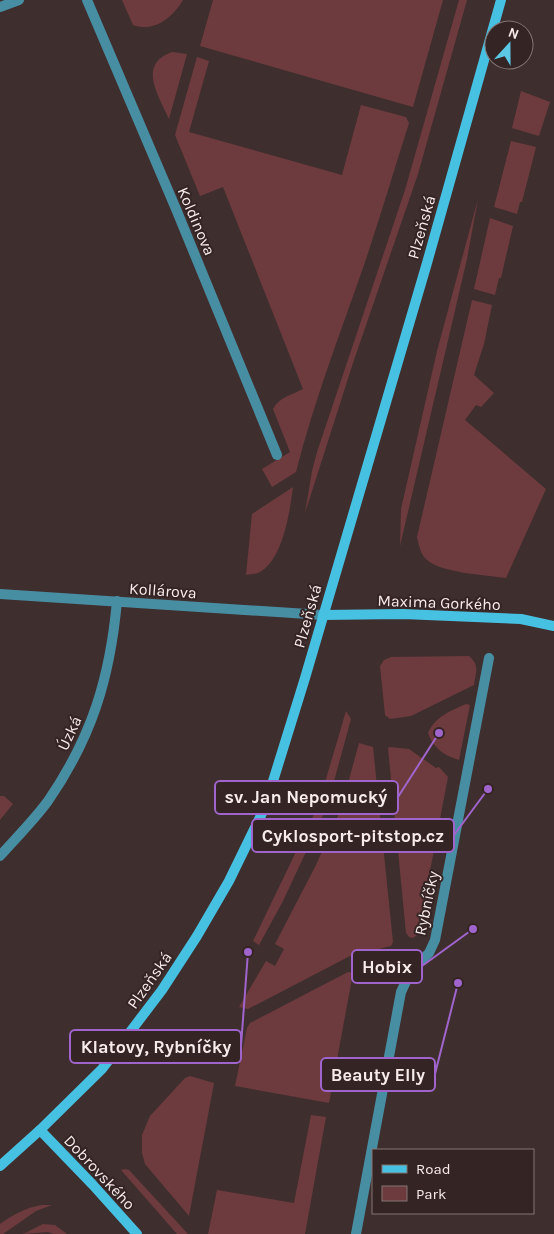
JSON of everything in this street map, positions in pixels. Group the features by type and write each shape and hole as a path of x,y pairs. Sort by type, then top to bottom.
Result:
{"main road":[{"name":"Plzeňská","path":"0,1166 102,1069 162,990 197,936 229,881 264,807 427,263 501,0"},
{"name":"Maxima Gorkého","path":"323,615 403,614 514,619 554,626"},
{"name":"Dobrovského","path":"40,1130 137,1234"}],"street":[{"path":"0,7 19,0"},
{"name":"Koldinova","path":"87,0 277,455"},
{"name":"Kollárova","path":"0,594 323,615"},
{"name":"Úzká","path":"0,856 47,802 72,764 89,730 103,687 112,649 117,601"},
{"name":"Rybníčky","path":"356,1234 401,992 411,970 429,953 435,940 489,658"}],"green space":[{"path":"122,0 183,0 174,12 162,22 148,27 141,27 133,25"},
{"path":"213,0 443,0 413,107 200,46"},
{"path":"459,0 467,0 418,174 353,363 305,513 317,452 405,190"},
{"path":"172,52 187,54 169,119 156,91 153,72 155,64 161,57"},
{"path":"197,57 209,61 189,132 342,175 361,105 406,117 409,123 370,247 319,393 296,472 272,487 262,469 290,452 273,409 282,399 303,389 223,187 200,196 175,135"},
{"path":"521,91 550,102 539,136 512,128"},
{"path":"511,141 536,147 522,202 520,202 517,214 494,207"},
{"path":"478,199 467,259 400,546 401,509 437,351"},
{"path":"490,218 513,226 501,278 499,278 495,295 474,289"},
{"path":"472,300 492,305 484,344 474,375 494,393 481,407 476,405 465,420 546,489 506,578 463,573 433,564 422,554 417,537"},
{"path":"293,487 284,534 274,558 267,567 258,573 246,575 252,514"},
{"path":"469,656 476,666 474,685 411,716 390,719 385,715 380,666 384,660 391,657"},
{"path":"466,704 470,705 459,760 440,751 428,733 439,719"},
{"path":"346,711 351,719 327,807 283,901 259,945 253,941 318,806"},
{"path":"359,743 373,747 393,942 391,946 350,956 248,1009 239,1007 266,961 275,966 284,949 275,944 316,865 341,809"},
{"path":"388,748 409,749 436,768 439,767 448,777 421,918 429,919 427,926 420,925 417,935 413,938 409,937 406,933"},
{"path":"0,796 4,796 13,804 0,820"},
{"path":"348,972 353,973 329,1103 235,1086 247,1028 250,1023"},
{"path":"190,1076 214,1083 189,1216 145,1164 142,1153 142,1135 150,1116 185,1078"},
{"path":"311,1115 326,1117 305,1234 208,1234 217,1190 294,1203"},
{"path":"121,1170 129,1170 188,1234 177,1234"},
{"path":"42,1205 52,1205 36,1211 3,1234 0,1234 0,1224 5,1220 15,1214"},
{"path":"43,1224 55,1225 67,1234 48,1232 23,1234"}],"place":[{"name":"sv. Jan Nepomucký","path":"439,733"},
{"name":"Cyklosport-pitstop.cz","path":"488,789"},
{"name":"Hobix","path":"473,929"},
{"name":"Klatovy, Rybníčky","path":"248,952"},
{"name":"Beauty Elly","path":"458,983"}]}
